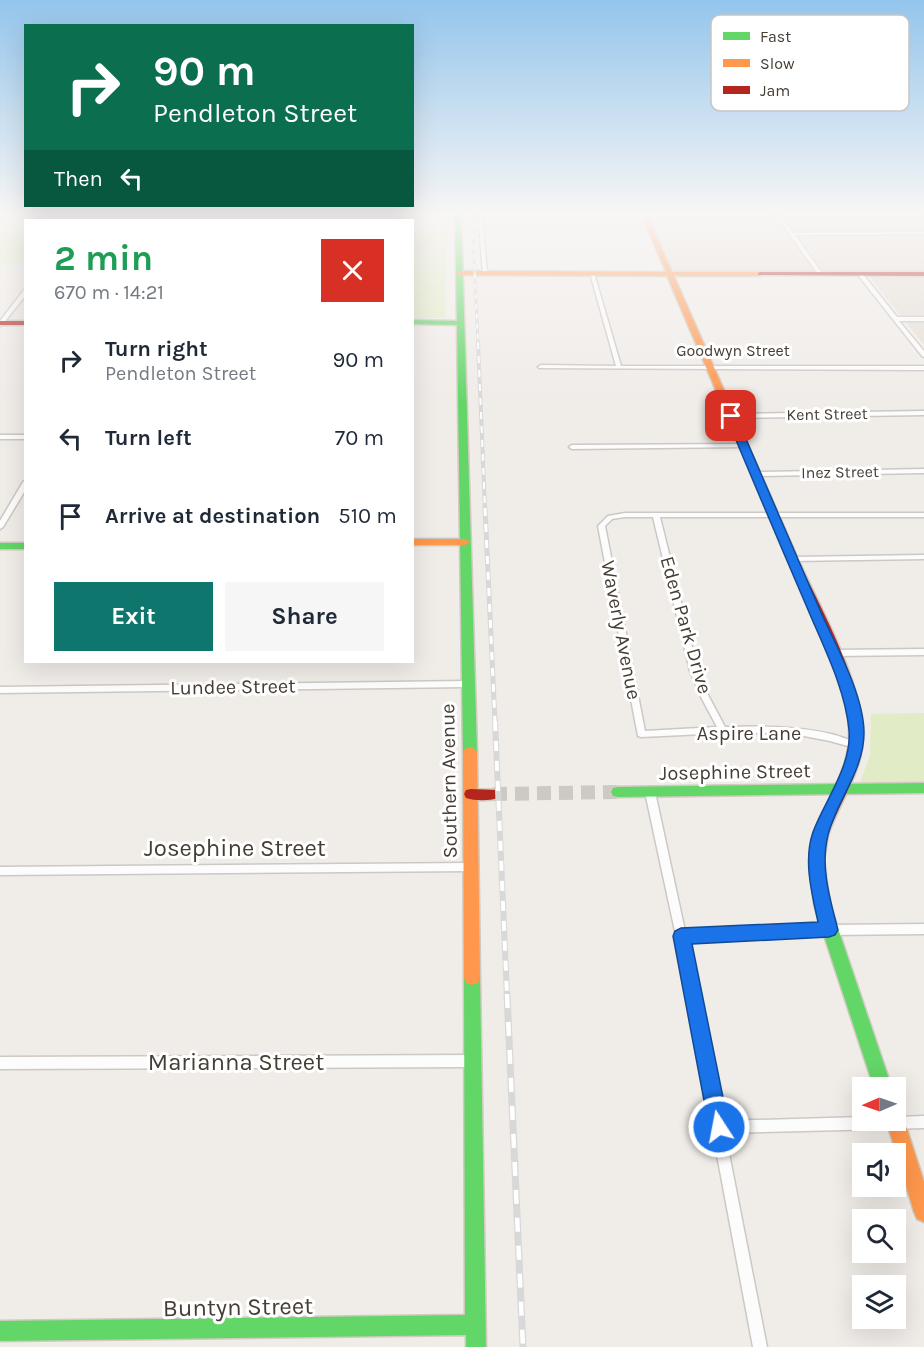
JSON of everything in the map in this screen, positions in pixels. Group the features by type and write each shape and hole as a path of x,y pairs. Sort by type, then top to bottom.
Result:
{"main road":[{"name":"Southern Avenue","path":"459,277 466,684 471,794 476,1347"},
{"path":"670,277 833,653 851,703 857,732 854,758 820,834 817,859 819,889 829,930 879,1077"},
{"path":"414,322 459,323"},
{"path":"0,324 24,323"},
{"path":"414,542 465,542"},
{"path":"0,546 24,546"},
{"name":"Josephine Street","path":"618,792 924,788"},
{"path":"471,794 493,794"},
{"path":"898,1131 924,1212"},
{"name":"Buntyn Street","path":"0,1331 476,1325"}],"street":[{"path":"593,277 619,367"},
{"path":"862,277 924,355"},
{"path":"0,324 24,294"},
{"path":"896,319 924,319"},
{"name":"Goodwyn Street","path":"541,367 924,368"},
{"name":"Kent Street","path":"731,416 924,413"},
{"path":"0,437 24,437"},
{"path":"572,447 743,446"},
{"name":"Inez Street","path":"756,474 924,471"},
{"path":"0,527 24,485"},
{"path":"657,516 924,515"},
{"name":"Waverly Avenue","path":"641,734 601,526 610,517 657,516"},
{"name":"Eden Park Drive","path":"657,516 694,671 723,731"},
{"path":"792,559 924,557"},
{"path":"833,653 924,652"},
{"name":"Lundee Street","path":"0,690 466,684"},
{"name":"Aspire Lane","path":"641,734 801,731 833,736 855,745"},
{"path":"650,792 719,1127 760,1347"},
{"name":"Josephine Street","path":"0,871 470,867"},
{"path":"681,936 924,929"},
{"name":"Marianna Street","path":"0,1063 472,1061"},
{"path":"906,1121 924,1122"},
{"path":"719,1127 852,1122"}],"shaded area":[{"path":"870,277 924,277 924,345"}],"green space":[{"path":"414,277 446,277 445,318 414,318"},
{"path":"924,713 924,782 860,782 870,756 871,714"}],"tunnel":[{"path":"493,794 618,792"}],"railway":[{"path":"475,277 478,344"},
{"path":"478,342 485,509"},
{"path":"485,508 495,722"},
{"path":"495,721 507,996"},
{"path":"507,994 523,1347"}],"traffic: fast":[{"path":"459,277 470,752"},
{"path":"414,322 459,323"},
{"path":"0,546 24,546"},
{"path":"618,792 924,788"},
{"path":"821,835 817,861 822,905 879,1077"},
{"path":"472,978 476,1347"},
{"path":"0,1331 476,1325"}],"traffic: slow":[{"path":"671,277 796,566"},
{"path":"414,542 465,542"},
{"path":"470,752 472,978"},
{"path":"898,1131 924,1212"}],"traffic: jam":[{"path":"0,323 24,323"},
{"path":"796,566 846,683 853,707 856,730 852,760 821,835"},
{"path":"471,794 493,794"}],"route":[{"path":"719,1127 681,936 829,930 819,889 817,859 820,834 854,758 857,732 851,703 833,653 731,416"}]}
